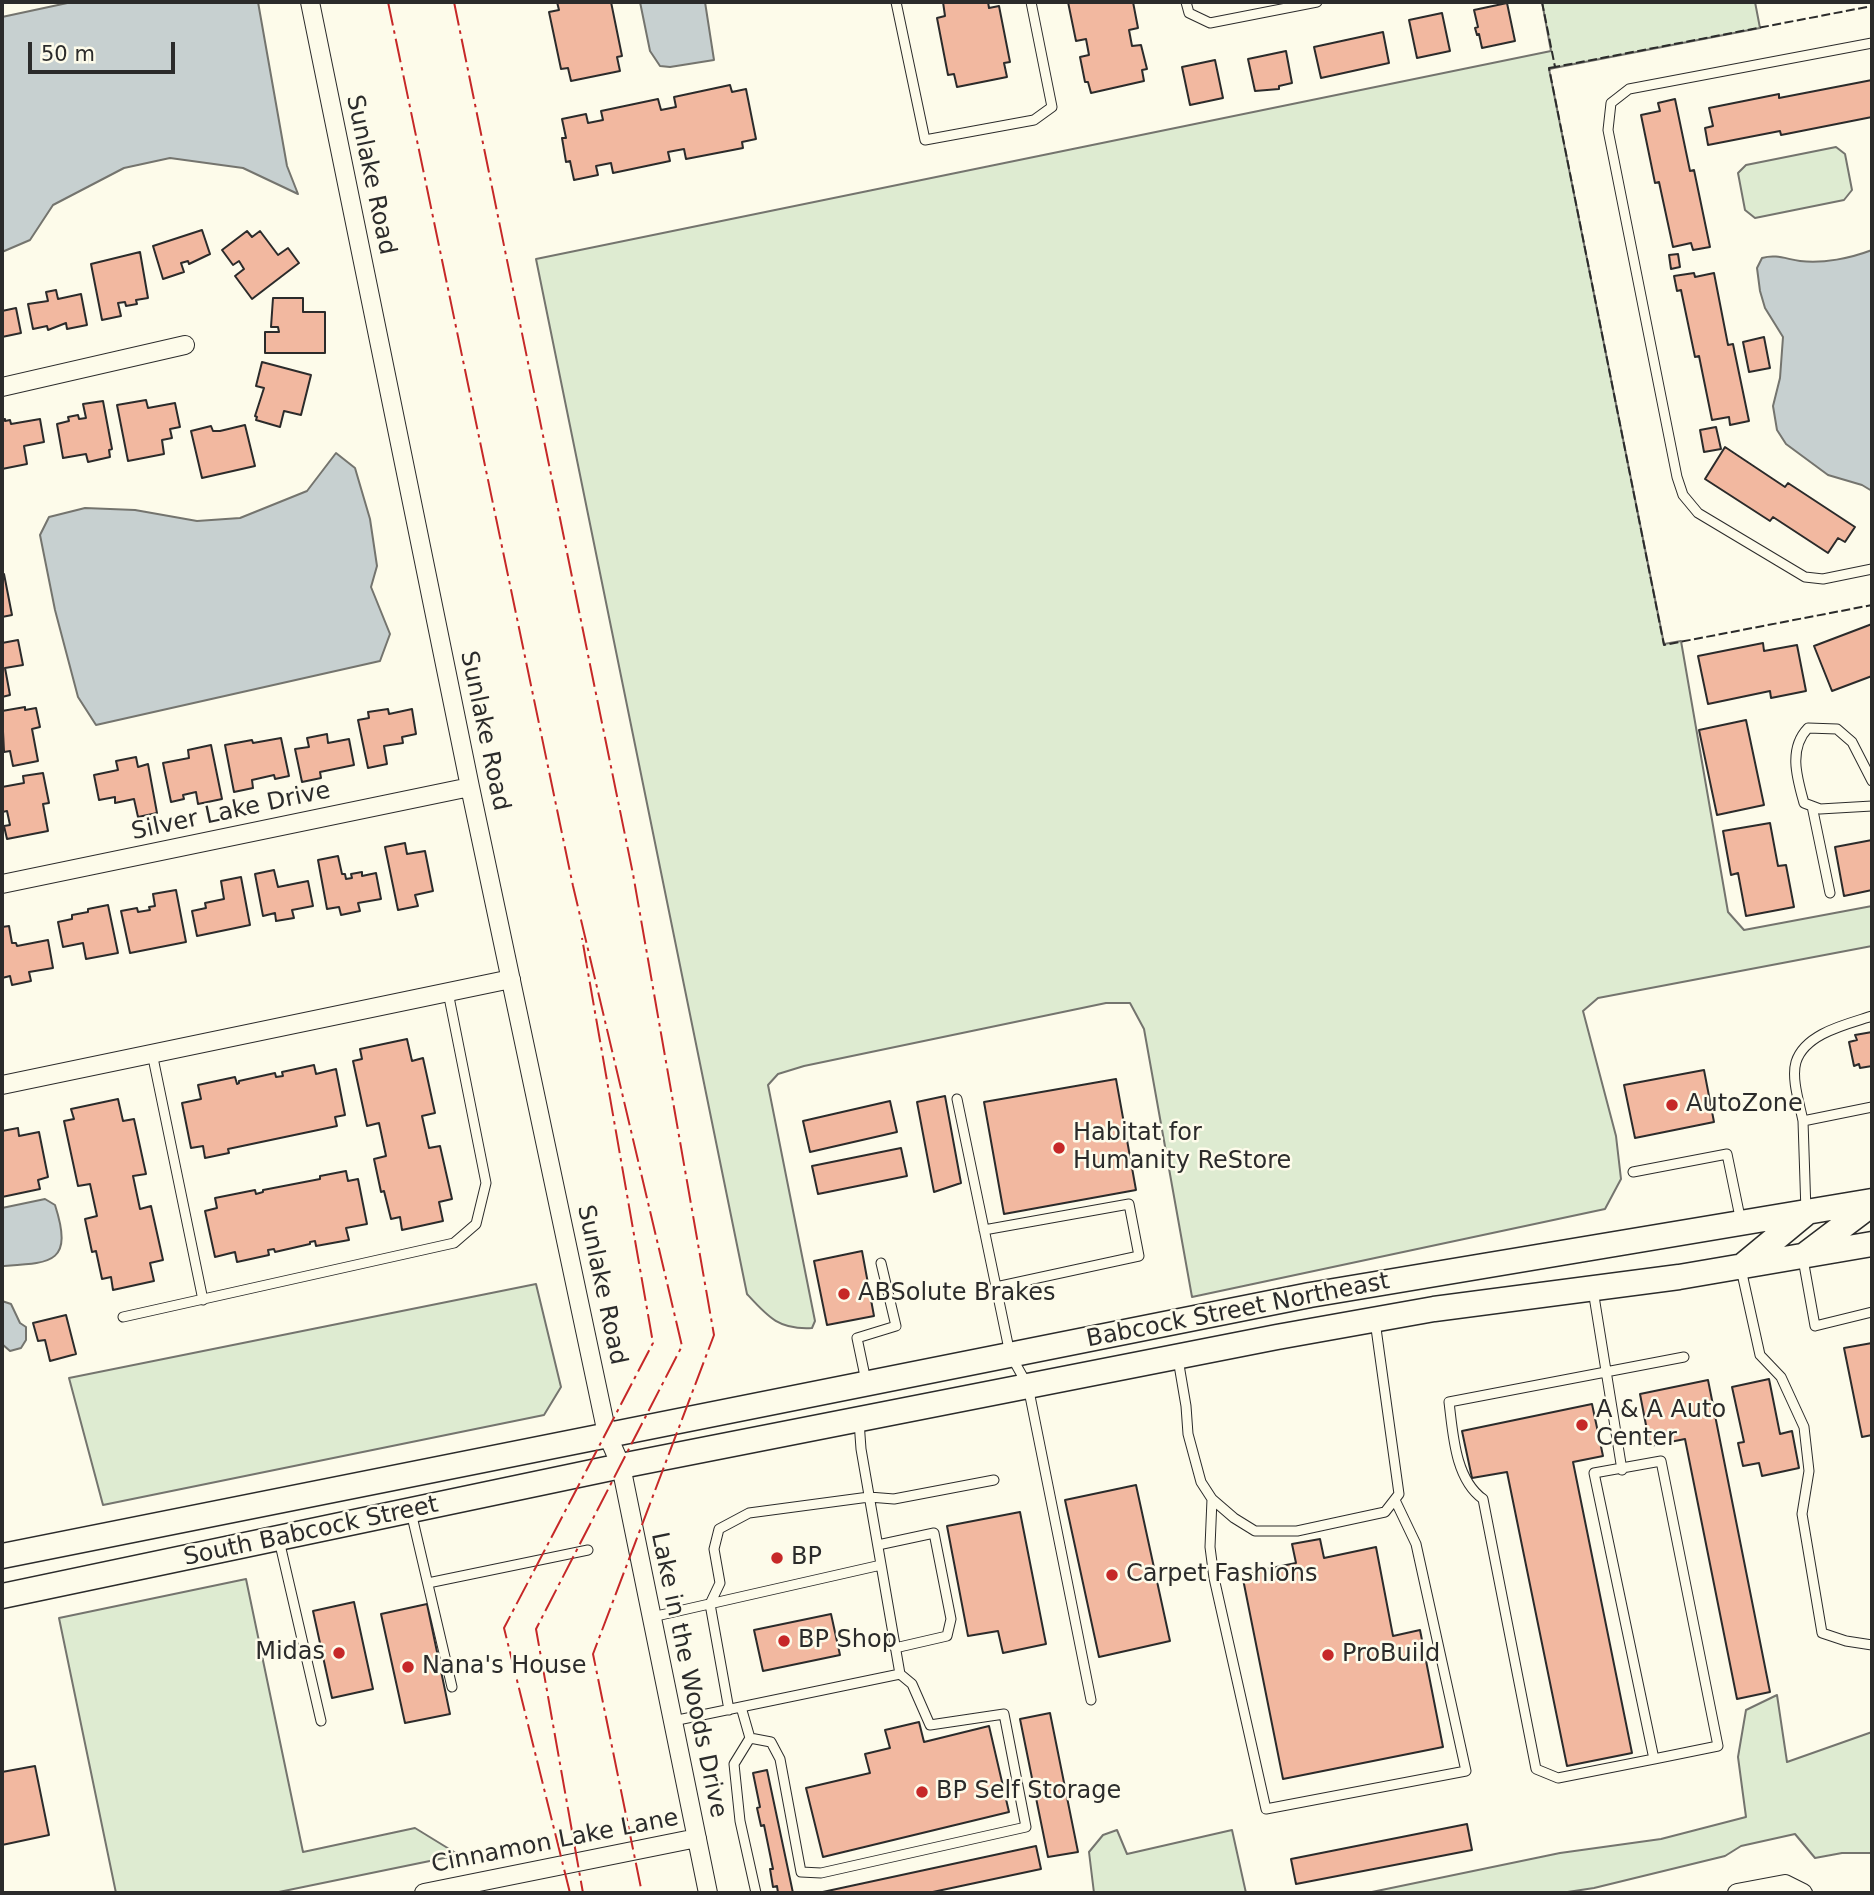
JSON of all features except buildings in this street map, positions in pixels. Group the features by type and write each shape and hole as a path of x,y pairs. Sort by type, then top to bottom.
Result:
{"main road":[{"name":"Babcock Street Northeast","path":"607,1434 1310,1295 1872,1202"},
{"path":"1803,1257 1872,1202"},
{"path":"1740,1267 1806,1213"},
{"name":"Babcock Street Northeast","path":"621,1466 1434,1309 1592,1289 1872,1244"},
{"name":"South Babcock Street","path":"2,1556 607,1434"},
{"name":"South Babcock Street","path":"2,1597 621,1466"},
{"path":"2,1572 54,1561 73,1542"}],"street":[{"name":"Sunlake Road","path":"310,2 470,787 607,1434 621,1466"},
{"path":"2,387 185,345"},
{"name":"Silver Lake Drive","path":"2,884 470,787"},
{"path":"2,1084 511,979"},
{"name":"Lake in the Woods Drive","path":"621,1466 708,1893"},
{"name":"Cinnamon Lake Lane","path":"424,1893 497,1886 696,1838"},
{"path":"1737,1893 1785,1884 1803,1893"}],"lane":[{"path":"896,2 925,140 1034,120 1052,107 1031,2"},
{"path":"1186,2 1189,13 1210,23 1317,2"},
{"path":"1872,43 1629,89 1611,103 1608,130 1674,464 1683,495 1698,513 1805,577 1823,579 1872,569"},
{"path":"1872,780 1852,742 1837,729 1808,728 1800,737 1795,756 1797,780 1804,803 1820,809 1872,806"},
{"path":"1812,806 1830,893"},
{"path":"123,1317 454,1243 475,1224 486,1183 448,992"},
{"path":"1806,1213 1803,1121 1795,1064 1800,1054 1829,1030 1872,1016"},
{"path":"152,1054 203,1300"},
{"path":"957,1099 1010,1354 1028,1386 1091,1700"},
{"path":"1803,1121 1872,1107"},
{"path":"1633,1172 1727,1154 1741,1224"},
{"path":"985,1230 1129,1204 1139,1256 996,1287"},
{"path":"1803,1257 1815,1326 1872,1312"},
{"path":"867,1383 857,1338 896,1326 881,1263"},
{"path":"1740,1267 1760,1355 1781,1377 1804,1427 1809,1471 1802,1514 1822,1633 1846,1641 1872,1645"},
{"path":"1592,1289 1622,1469"},
{"path":"1177,1357 1194,1457 1201,1482 1212,1499 1234,1518 1255,1531 1297,1531 1385,1512 1399,1494 1374,1320"},
{"path":"1654,1759 1594,1474 1661,1461 1717,1746 1654,1759 1558,1778 1536,1769 1483,1499 1471,1491 1455,1449 1449,1402 1684,1357"},
{"path":"750,1738 771,1742 780,1759 801,1872 821,1873 1026,1827 1004,1713 929,1725 912,1684 900,1674 861,1449 859,1419"},
{"path":"729,1710 710,1604 720,1583 715,1549 719,1529 749,1513 869,1497 894,1499 995,1480"},
{"path":"1212,1499 1210,1547 1214,1578 1266,1809 1466,1771 1416,1544 1395,1500"},
{"path":"411,1511 452,1687"},
{"path":"878,1545 934,1533 951,1619 947,1636 895,1648"},
{"path":"278,1538 321,1721"},
{"path":"428,1583 588,1550"},
{"path":"650,1618 881,1565"},
{"path":"673,1721 900,1674"},
{"path":"741,1707 750,1738 734,1764 740,1821 756,1893"}],"green space":[{"path":"1542,2 1755,2 1760,28 1549,69 1664,644 1681,641 1728,912 1744,930 1872,906 1872,946 1598,998 1583,1011 1616,1136 1621,1179 1605,1209 1192,1297 1144,1029 1130,1003 1106,1003 804,1066 778,1074 768,1085 815,1321 812,1328 801,1328 775,1320 747,1294 536,259 1551,51"},
{"path":"1836,147 1845,154 1852,190 1844,200 1755,218 1745,210 1738,173 1746,165"},
{"path":"536,1284 561,1387 544,1415 103,1505 69,1378"},
{"path":"246,1579 303,1852 415,1828 459,1855 274,1893 116,1893 59,1618"},
{"path":"1777,1695 1787,1762 1872,1732 1872,1853 1842,1853 1815,1858 1795,1834 1741,1846 1725,1856 1594,1888 1561,1893 1367,1893 1560,1853 1661,1839 1746,1817 1738,1757 1746,1710"},
{"path":"1117,1830 1127,1854 1232,1830 1246,1893 1094,1893 1089,1852 1103,1835"}],"shaded area":[{"path":"72,2 258,2 287,166 298,194 243,168 170,158 124,168 53,205 30,240 2,252 2,17"},
{"path":"640,2 705,2 714,60 660,66 650,51"},
{"path":"1872,250 1872,491 1862,485 1828,475 1786,444 1777,430 1773,406 1780,378 1783,337 1765,308 1757,268 1762,258 1767,257 1818,262 1846,258"},
{"path":"336,453 355,468 370,519 377,566 371,587 390,634 380,661 96,725 78,697 55,610 40,535 49,517 85,508 135,510 197,521 240,518 307,491"},
{"path":"45,1199 55,1205 62,1239 59,1249 45,1261 2,1266 2,1208"},
{"path":"2,1301 11,1304 20,1323 26,1327 26,1340 21,1348 10,1351 2,1344"}],"fence":[{"path":"1542,2 1555,67 1872,6"},
{"path":"1555,67 1549,68 1664,645 1872,605"}],"power":[{"path":"388,2 573,886 682,1346 536,1629 583,1893"},
{"path":"454,2 633,874 714,1335 593,1654 642,1893"},
{"path":"570,1893 504,1628 653,1343 582,938"}],"place":[{"name":"AutoZone","path":"1672,1105"},
{"name":"Habitat for Humanity ReStore","path":"1059,1148"},
{"name":"ABSolute Brakes","path":"844,1294"},
{"name":"A & A Auto Center","path":"1582,1425"},
{"name":"BP","path":"777,1558"},
{"name":"Carpet Fashions","path":"1112,1575"},
{"name":"BP Shop","path":"784,1641"},
{"name":"Midas","path":"339,1653"},
{"name":"ProBuild","path":"1328,1655"},
{"name":"Nana's House","path":"408,1667"},
{"name":"BP Self Storage","path":"922,1792"}]}
